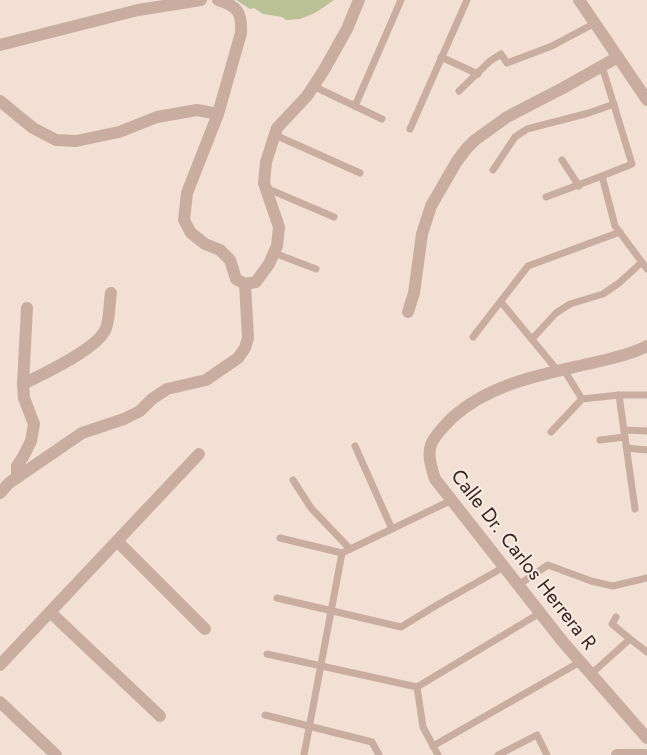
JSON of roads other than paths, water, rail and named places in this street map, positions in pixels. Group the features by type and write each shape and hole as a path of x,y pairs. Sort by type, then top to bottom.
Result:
{"street":[{"path":"0,45 138,10 201,0"},
{"path":"218,0 237,9 241,22 240,33 218,114 187,193 184,220 191,233 206,244 220,250 230,260 236,279 245,284 256,282 269,264 277,246 279,227 264,183 266,162 277,128 307,96 347,29 359,0"},
{"path":"579,0 647,100"},
{"path":"408,312 414,294 422,234 431,206 456,161 475,140 507,116 563,88 618,57"},
{"path":"0,101 34,128 56,140 76,141 119,132 157,117 197,110 218,114"},
{"path":"0,493 17,477 82,433 124,419 140,411 167,389 206,380 238,358 245,348 248,338 245,284"},
{"path":"23,384 77,356 96,341 106,330 111,293"},
{"path":"17,477 17,466 31,441 34,424 24,398 23,384 27,308"},
{"name":"Calle Dr. Carlos Herrera R","path":"647,346 632,354 504,386 472,403 445,425 430,445 430,462 435,479 580,662 647,738"},
{"path":"0,665 199,454"},
{"path":"117,541 204,629"},
{"path":"50,612 160,716"},
{"path":"0,702 56,755"},
{"path":"617,755 645,755"}],"lane":[{"path":"355,106 401,0"},
{"path":"410,129 467,0"},
{"path":"459,91 463,85 478,74 490,61 501,54 507,63 552,46 595,23"},
{"path":"442,57 478,74"},
{"path":"546,197 579,186 632,164 602,66"},
{"path":"313,86 382,119"},
{"path":"493,170 515,137 526,129 614,104"},
{"path":"275,135 360,173"},
{"path":"562,160 579,186"},
{"path":"602,176 615,226 647,269"},
{"path":"266,188 334,217"},
{"path":"473,337 528,266 620,232"},
{"path":"274,253 316,269"},
{"path":"532,339 556,313 570,304 603,294 619,283 642,262"},
{"path":"501,302 561,371 582,399"},
{"path":"551,432 582,399 647,394"},
{"path":"619,395 635,509"},
{"path":"600,440 624,433 647,431"},
{"path":"354,446 392,529"},
{"path":"626,448 647,450"},
{"path":"293,480 316,515 350,549"},
{"path":"280,538 342,553 452,500"},
{"path":"304,755 342,553"},
{"path":"518,585 548,565 591,581 613,586 647,578"},
{"path":"278,598 402,627 504,567"},
{"path":"267,654 417,687 540,613"},
{"path":"616,617 612,624 647,652"},
{"path":"591,674 630,639"},
{"path":"433,746 580,662"},
{"path":"417,687 423,727 438,755"},
{"path":"265,715 372,742 379,755"},
{"path":"498,755 537,735 547,755"}]}
